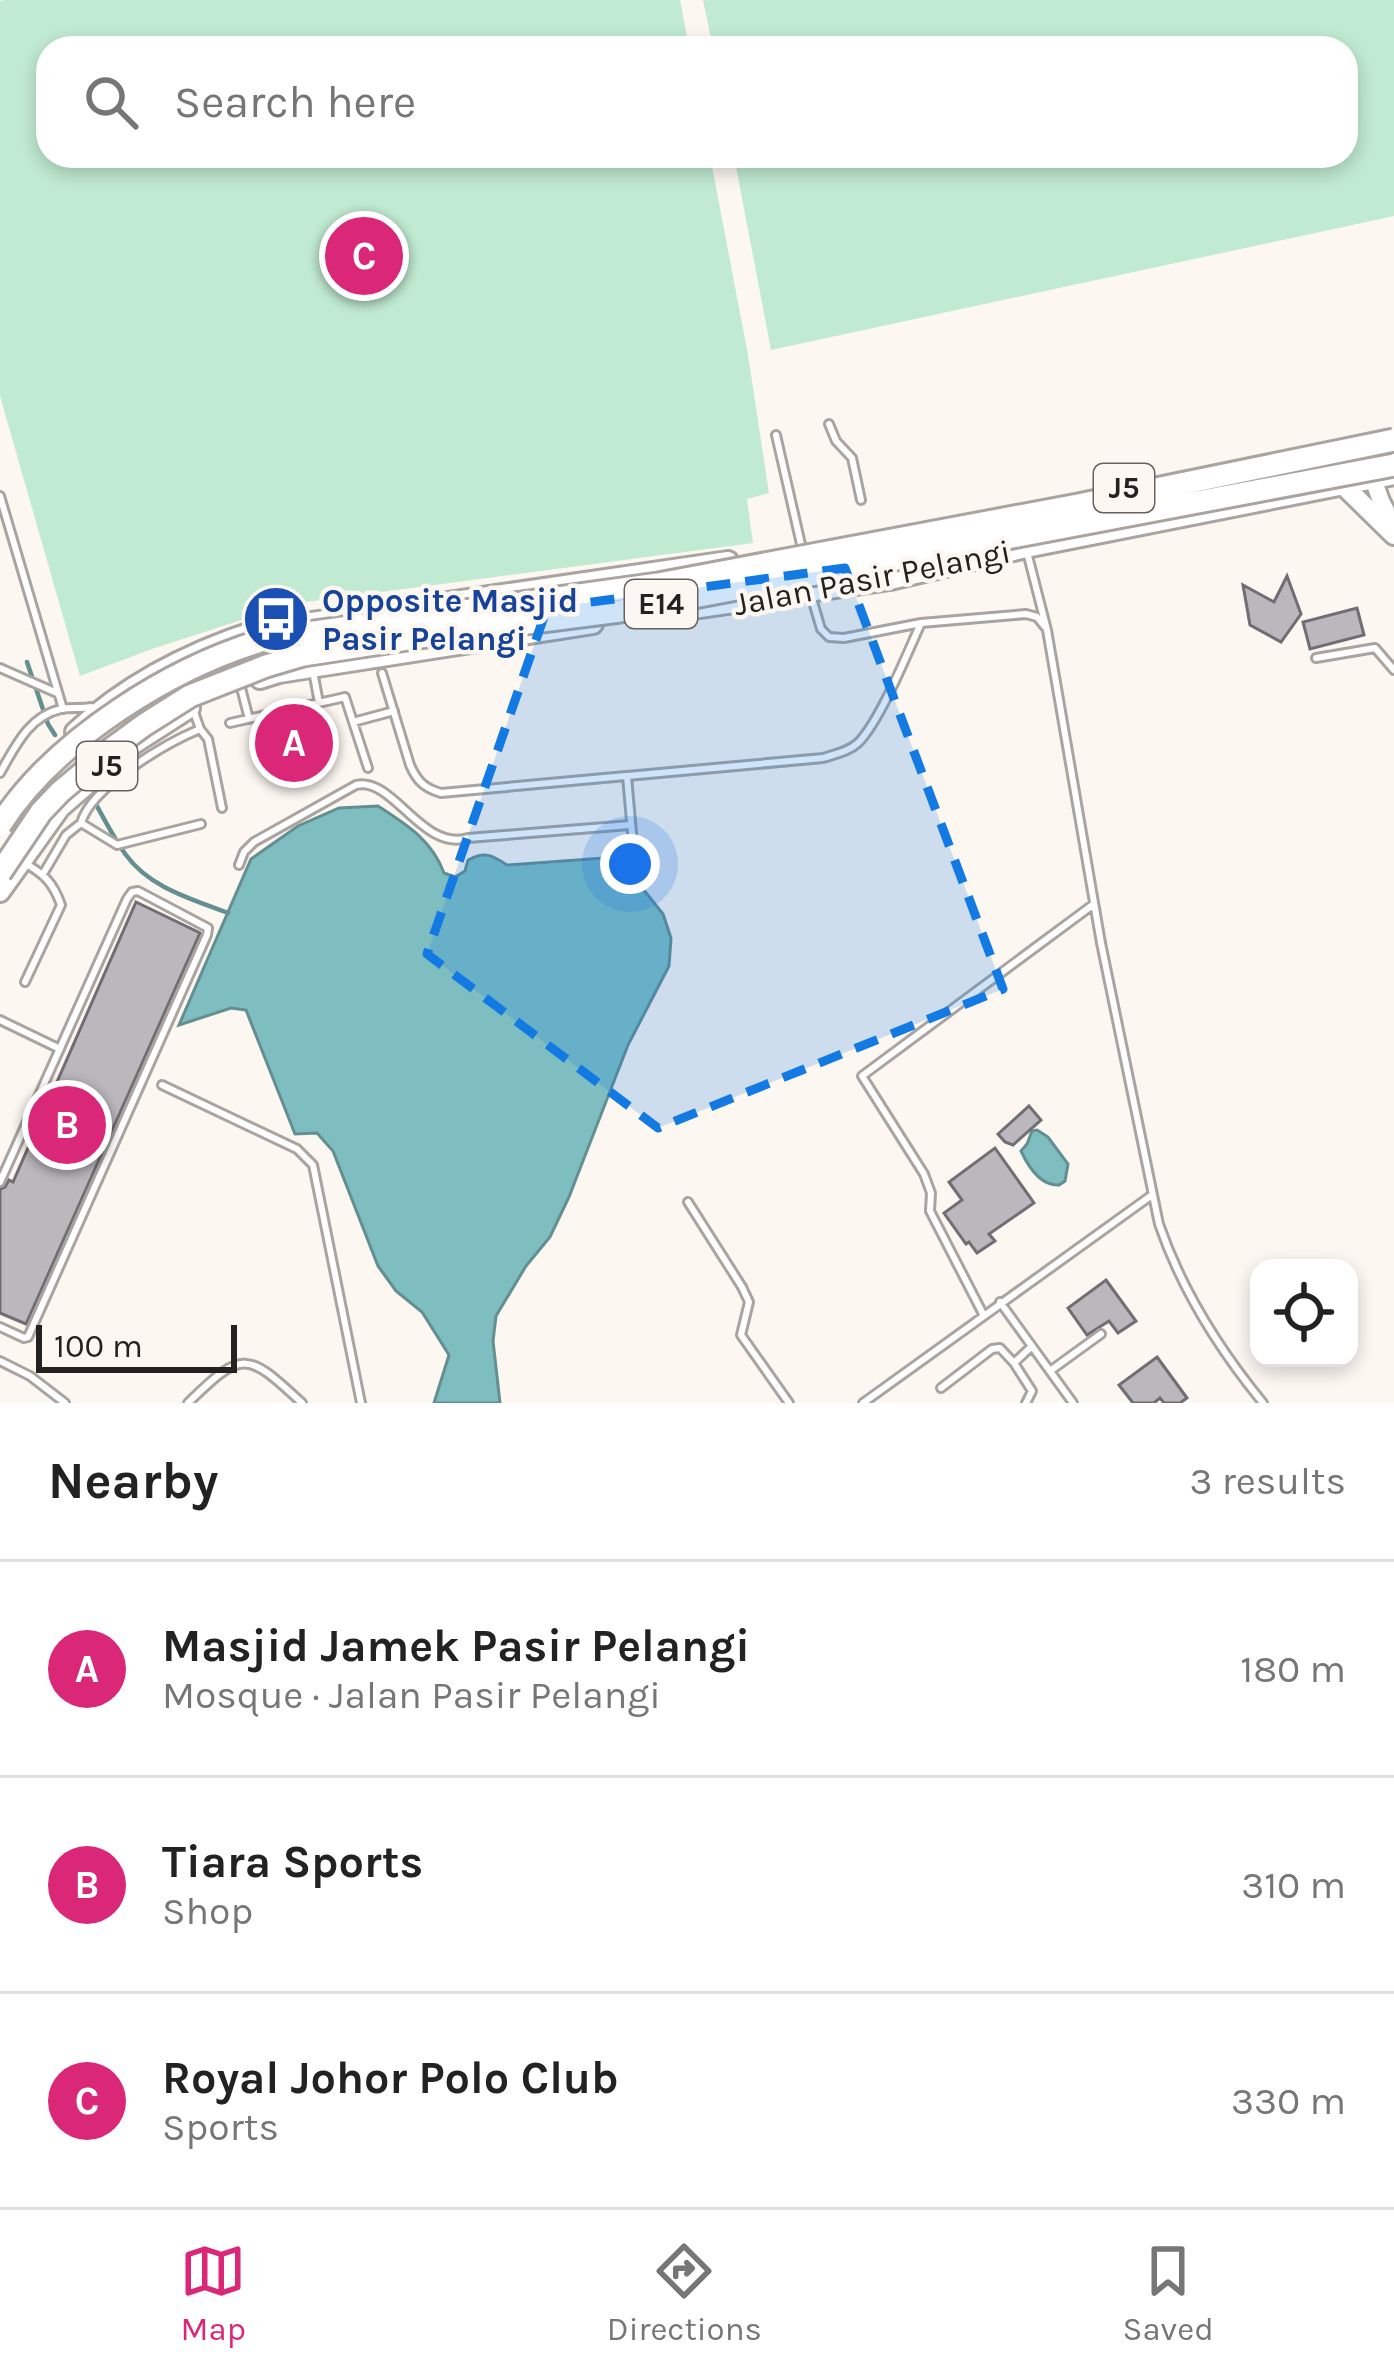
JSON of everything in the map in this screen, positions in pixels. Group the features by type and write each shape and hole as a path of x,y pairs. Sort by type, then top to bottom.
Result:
{"highway":[{"name":"E14","path":"0,825 34,783 105,720 176,674 234,648 271,638 658,584 1078,505 1391,439"},
{"name":"E14","path":"0,873 60,792 144,725 190,696 303,655 620,611 1394,465"}],"main road":[{"name":"Jalan Pasir Pelangi","path":"0,808 91,717 118,697 176,662 257,630 803,549 1391,439"},
{"path":"1391,439 1394,476"},
{"path":"1362,444 1394,530"},
{"name":"Jalan Pasir Pelangi","path":"0,892 60,808 81,788 192,706 240,684 280,673 890,580 1026,548 1394,476"},
{"path":"1343,486 1394,530"}],"lane":[{"path":"829,424 836,441 852,458 860,500"},
{"path":"776,435 810,593 821,629 829,637 1026,614 1036,617 1047,630"},
{"path":"0,496 62,709"},
{"path":"1026,548 1047,630 1094,904 1152,1195 1168,1252 1194,1307 1261,1402"},
{"path":"382,673 415,776 441,793 823,758 857,744 873,722 922,623"},
{"path":"1316,658 1375,648 1394,670"},
{"path":"0,668 58,693"},
{"path":"312,668 319,703"},
{"path":"240,684 249,719"},
{"path":"0,773 37,719 118,697"},
{"path":"230,723 345,698 368,768"},
{"path":"192,706 208,739 222,808"},
{"path":"353,722 394,711"},
{"path":"44,874 66,835 81,823 85,809 100,793 200,729"},
{"path":"627,776 634,855"},
{"path":"238,865 254,842 367,782 442,839 455,842 630,825"},
{"path":"81,823 117,844 201,824"},
{"path":"20,860 44,874 61,904 25,982"},
{"path":"0,1182 132,892 208,928 28,1337 0,1327"},
{"path":"983,1314 930,1211 931,1193 924,1174 862,1076 1094,904"},
{"path":"0,1020 60,1049"},
{"path":"162,1085 298,1149 314,1165 362,1403"},
{"path":"863,1403 1152,1195"},
{"path":"688,1202 748,1302 741,1335 789,1403"},
{"path":"1000,1302 1073,1403"},
{"path":"1050,1371 1101,1334"},
{"path":"1015,1364 1032,1346"},
{"path":"941,1388 992,1348 1000,1348 1032,1391 1026,1403"},
{"path":"0,1361 30,1376 65,1403"},
{"path":"188,1403 224,1369 243,1361 263,1367 302,1403"}],"highlighted area":[{"path":"845,568 1003,989 658,1128 427,954 547,608"}],"green space":[{"path":"680,0 687,36 36,36 36,168 712,168 769,493 747,499 753,543 291,604 80,676 0,396 0,1"},
{"path":"703,0 1394,0 1394,216 771,350 736,168 1358,168 1358,36 710,36"}],"water":[{"path":"378,806 417,834 444,873 455,877 465,871 468,860 484,855 507,865 604,858 631,874 663,914 671,938 669,966 628,1045 569,1197 550,1237 496,1316 493,1341 500,1403 434,1403 449,1355 422,1312 396,1291 378,1266 333,1151 317,1133 295,1134 246,1010 231,1008 179,1025 251,859 298,826 339,808"},
{"path":"1037,1130 1068,1164 1065,1181 1059,1185 1040,1179 1021,1151"}],"building":[{"path":"1287,576 1301,614 1281,642 1250,625 1243,585 1274,602"},
{"path":"1357,608 1364,635 1310,649 1303,622"},
{"path":"136,902 200,933 26,1324 0,1313 0,1189 9,1180 13,1182"},
{"path":"1029,1106 1041,1120 1013,1145 1005,1142 998,1134"},
{"path":"995,1148 1034,1203 989,1234 995,1241 977,1253 944,1213 962,1200 949,1182"},
{"path":"1106,1280 1136,1321 1118,1333 1109,1321 1087,1335 1068,1308"},
{"path":"1157,1357 1187,1398 1180,1403 1164,1403 1160,1398 1154,1403 1133,1403 1119,1385"}],"waterway":[{"path":"27,662 55,735"},
{"path":"91,795 126,855 147,876 228,913"}],"place":[{"name":"Royal Johor Polo Club","path":"364,256"},
{"name":"Opposite Masjid Pasir Pelangi","path":"276,619"},
{"name":"Masjid Jamek Pasir Pelangi","path":"294,743"},
{"name":"Tiara Sports","path":"67,1125"}]}
